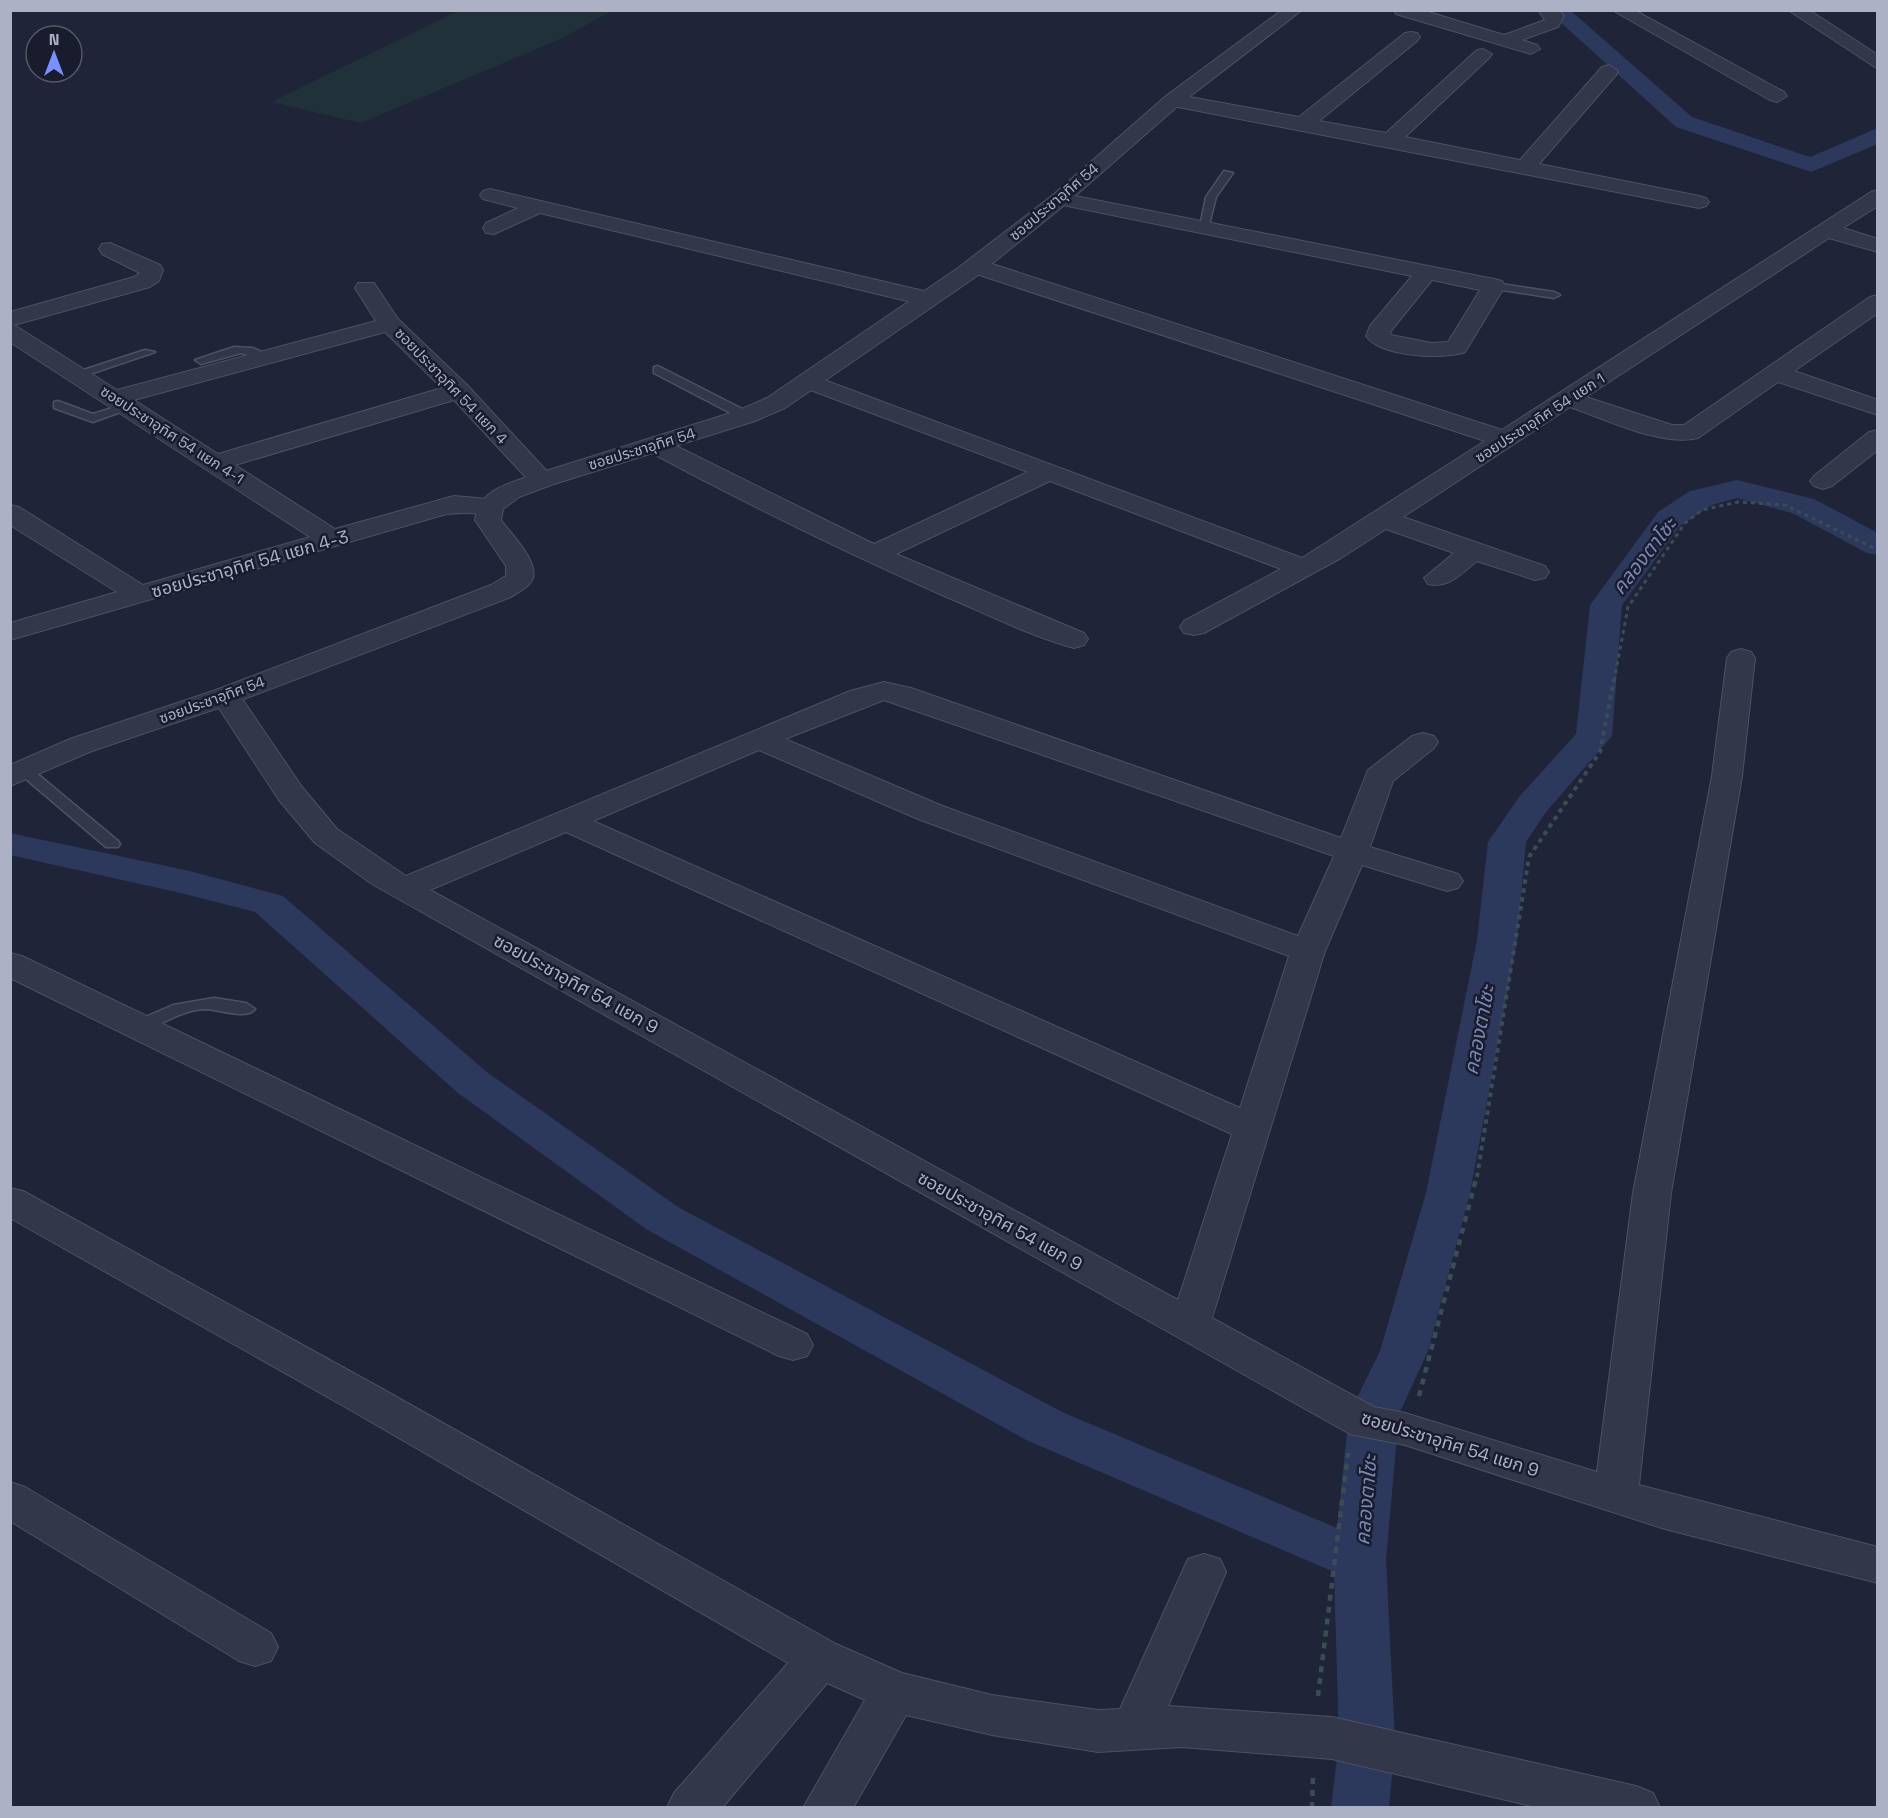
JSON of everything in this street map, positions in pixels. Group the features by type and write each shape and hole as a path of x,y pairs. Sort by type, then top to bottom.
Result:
{"street":[{"name":"ซอยประชาอุทิศ 54","path":"17,773 81,745 226,696 501,591 519,579 520,566 488,520 490,506 510,492 542,480 746,416 776,403 975,266 1060,199 1173,100 1294,10"},
{"path":"1402,10 1531,50"},
{"path":"1504,41 1552,23 1555,16 1546,10"},
{"path":"1621,11 1659,10"},
{"path":"1796,10 1878,64"},
{"path":"1621,11 1777,96"},
{"path":"1647,11 1685,34 1747,66"},
{"path":"1304,123 1411,37"},
{"path":"1390,140 1483,54"},
{"path":"1525,167 1609,71"},
{"path":"1173,100 1304,123 1699,202"},
{"path":"490,195 928,298"},
{"name":"ซอยประชาอุทิศ 54 แยก 1","path":"1194,627 1332,552 1878,196"},
{"path":"1060,199 1494,286 1457,346 1452,349 1438,350 1383,340 1378,336 1378,331 1425,274"},
{"path":"494,228 538,206"},
{"path":"1826,230 1878,246"},
{"path":"10,319 142,282 152,276 152,270 110,249"},
{"path":"975,266 1507,440"},
{"name":"ซอยประชาอุทิศ 54 แยก 4","path":"366,288 390,324 459,391 542,480"},
{"path":"1569,399 1681,435 1689,433 1878,302"},
{"path":"121,403 266,357 390,324"},
{"name":"ซอยประชาอุทิศ 54 แยก 4-1","path":"10,331 333,540"},
{"path":"1775,373 1878,408"},
{"path":"808,381 1302,567"},
{"path":"215,463 459,391"},
{"path":"1823,481 1878,437"},
{"path":"654,445 748,495 995,609 1074,639"},
{"path":"877,553 1049,472"},
{"name":"ซอยประชาอุทิศ 54 แยก 4-3","path":"10,632 444,506 475,504 490,506"},
{"path":"10,513 140,595"},
{"path":"1384,519 1535,572"},
{"path":"1438,578 1474,550"},
{"path":"1616,1495 1652,1193 1728,776 1740,658"},
{"path":"404,889 860,697 884,692 901,694 1352,852 1447,881"},
{"name":"ซอยประชาอุทิศ 54 แยก 9","path":"226,696 290,793 326,836 404,889 1189,1326 1384,1425 1665,1511 1878,1565"},
{"path":"761,740 929,812 1308,951"},
{"path":"1189,1326 1308,951 1352,852 1379,777 1423,742"},
{"path":"568,820 1252,1128"},
{"path":"10,964 793,1346"},
{"path":"10,1201 362,1397 820,1658 895,1692 992,1715 1098,1731 1182,1726 1323,1737 1394,1750 1636,1808"},
{"path":"10,1499 255,1647"},
{"path":"1136,1729 1204,1572"},
{"path":"691,1808 820,1658"},
{"path":"827,1808 895,1692"}],"lane":[{"path":"1203,229 1211,197 1228,173"},
{"path":"1494,286 1554,295"},
{"path":"201,360 241,348 251,348 266,357"},
{"path":"77,374 148,352"},
{"path":"658,370 746,416"},
{"path":"58,405 93,418 121,403"},
{"path":"17,773 112,844"},
{"path":"138,1027 186,1005 200,1002 216,1002 246,1009"}],"path":[{"path":"1312,1808 1323,1737 1335,1545 1384,1425 1416,1408 1475,1187 1530,857 1600,752 1628,607 1685,524 1702,510 1738,502 1785,505 1878,550"}],"shaded area":[{"path":"458,11 611,11 563,38 361,123 271,102"}],"waterway":[{"path":"1557,10 1684,122 1811,165 1878,135"},
{"name":"คลองตาโซะ","path":"1360,1560 1374,1414 1404,1351 1448,1193 1497,940 1507,842 1532,805 1594,736 1606,605 1669,519 1701,498 1737,489 1803,506 1878,546"},
{"path":"10,844 190,883 269,904 473,1083 662,1218 1044,1426 1360,1560"},
{"name":"คลองตาโซะ","path":"1360,1560 1367,1741 1360,1808"}]}
